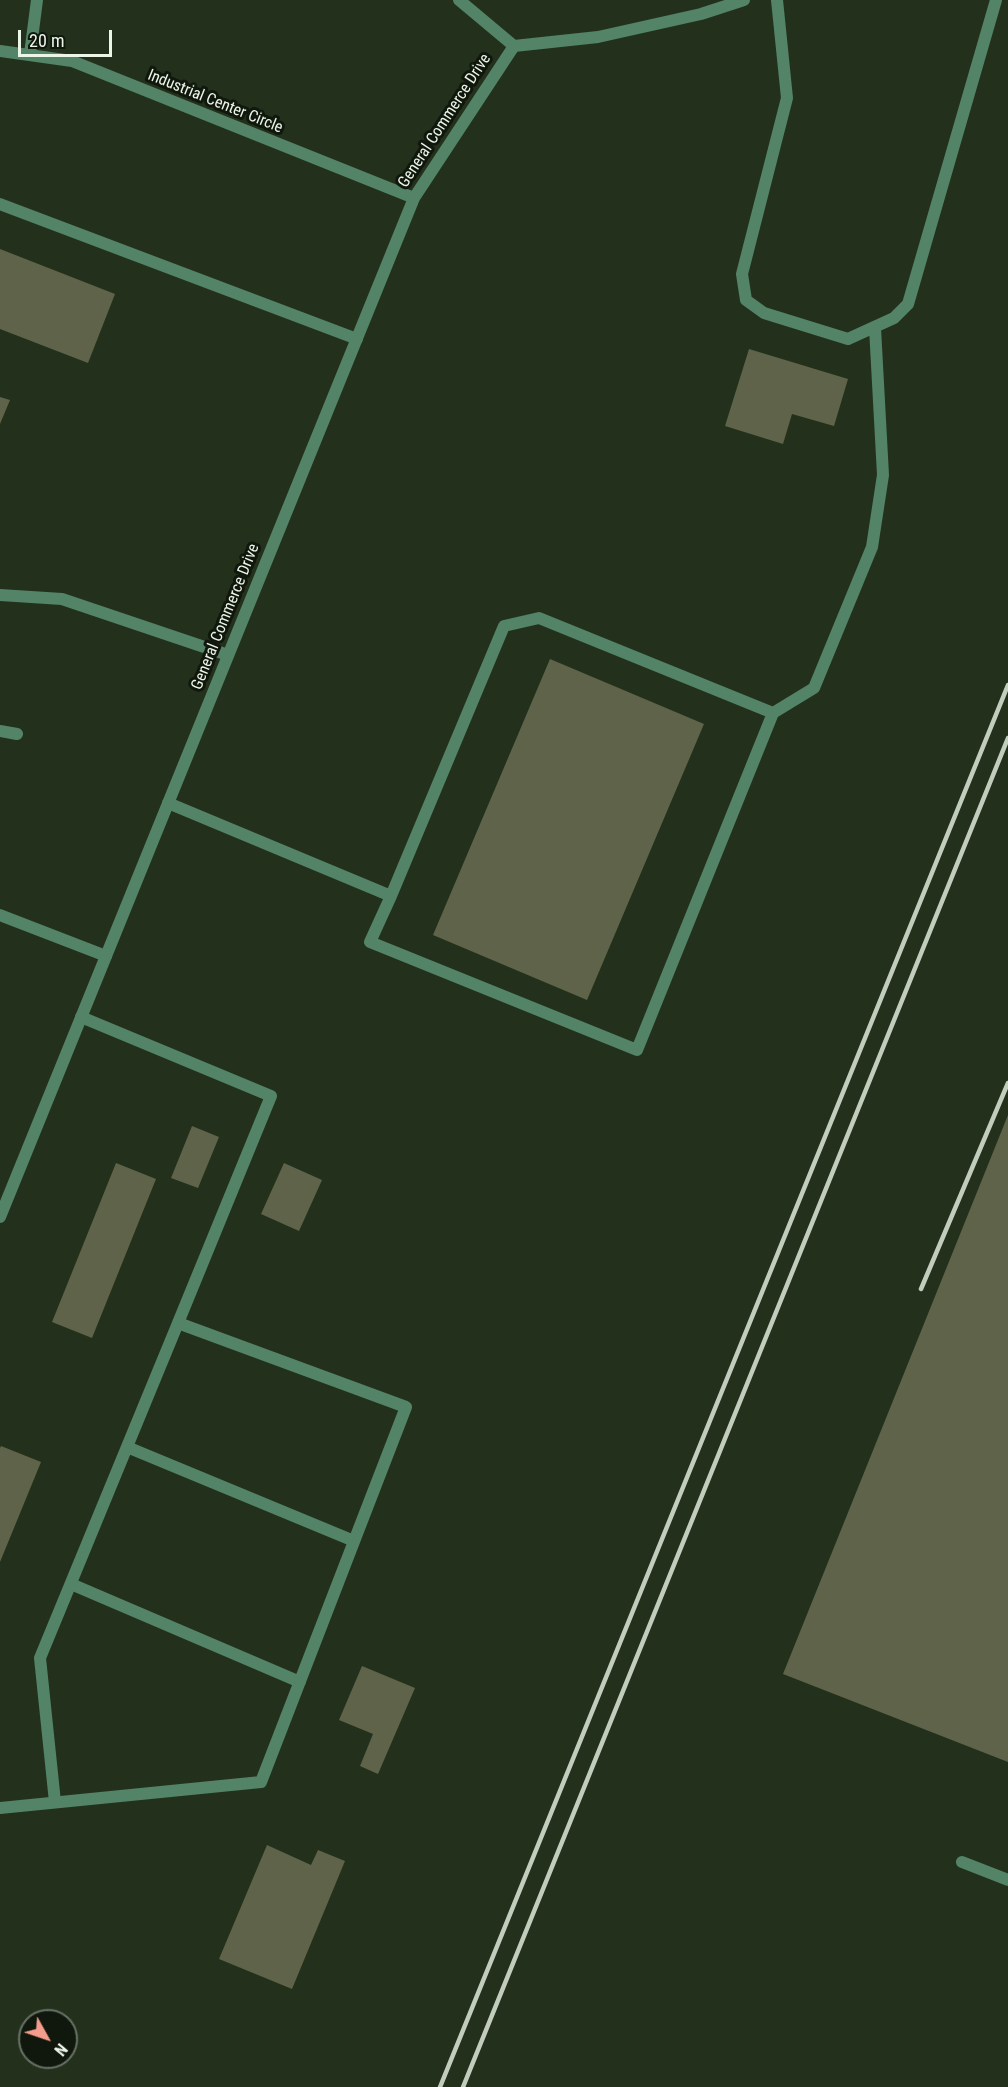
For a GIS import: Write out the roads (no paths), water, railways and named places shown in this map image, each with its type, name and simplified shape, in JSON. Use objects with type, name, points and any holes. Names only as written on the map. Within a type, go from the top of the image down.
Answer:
[{"type":"street","points":[[30,54],[37,0]]},
{"type":"street","points":[[459,0],[513,46],[598,37],[701,14],[744,0]]},
{"type":"street","points":[[777,0],[787,98],[742,274],[746,300],[764,313],[848,339],[894,318],[908,304],[996,0]]},
{"type":"street","name":"General Commerce Drive","points":[[0,1217],[5,1193],[81,1017],[414,198],[513,46]]},
{"type":"street","name":"Industrial Center Circle","points":[[0,51],[72,61],[414,198]]},
{"type":"street","points":[[0,204],[357,339]]},
{"type":"street","points":[[773,712],[539,618],[504,626],[370,942],[637,1050],[773,712],[814,688],[872,547],[883,475],[875,328]]},
{"type":"street","points":[[0,595],[62,599],[228,655]]},
{"type":"street","points":[[0,731],[17,734]]},
{"type":"street","points":[[168,803],[391,896]]},
{"type":"street","points":[[0,915],[106,956]]},
{"type":"street","points":[[55,1802],[40,1659],[271,1096],[81,1017]]},
{"type":"street","points":[[0,1808],[261,1782],[406,1407],[178,1323]]},
{"type":"street","points":[[127,1448],[354,1541]]},
{"type":"street","points":[[71,1584],[300,1682]]},
{"type":"street","points":[[962,1862],[1008,1880]]},
{"type":"railway","points":[[440,2087],[1008,685]]},
{"type":"railway","points":[[463,2087],[1008,738]]},
{"type":"railway","points":[[921,1289],[1008,1083]]}]
